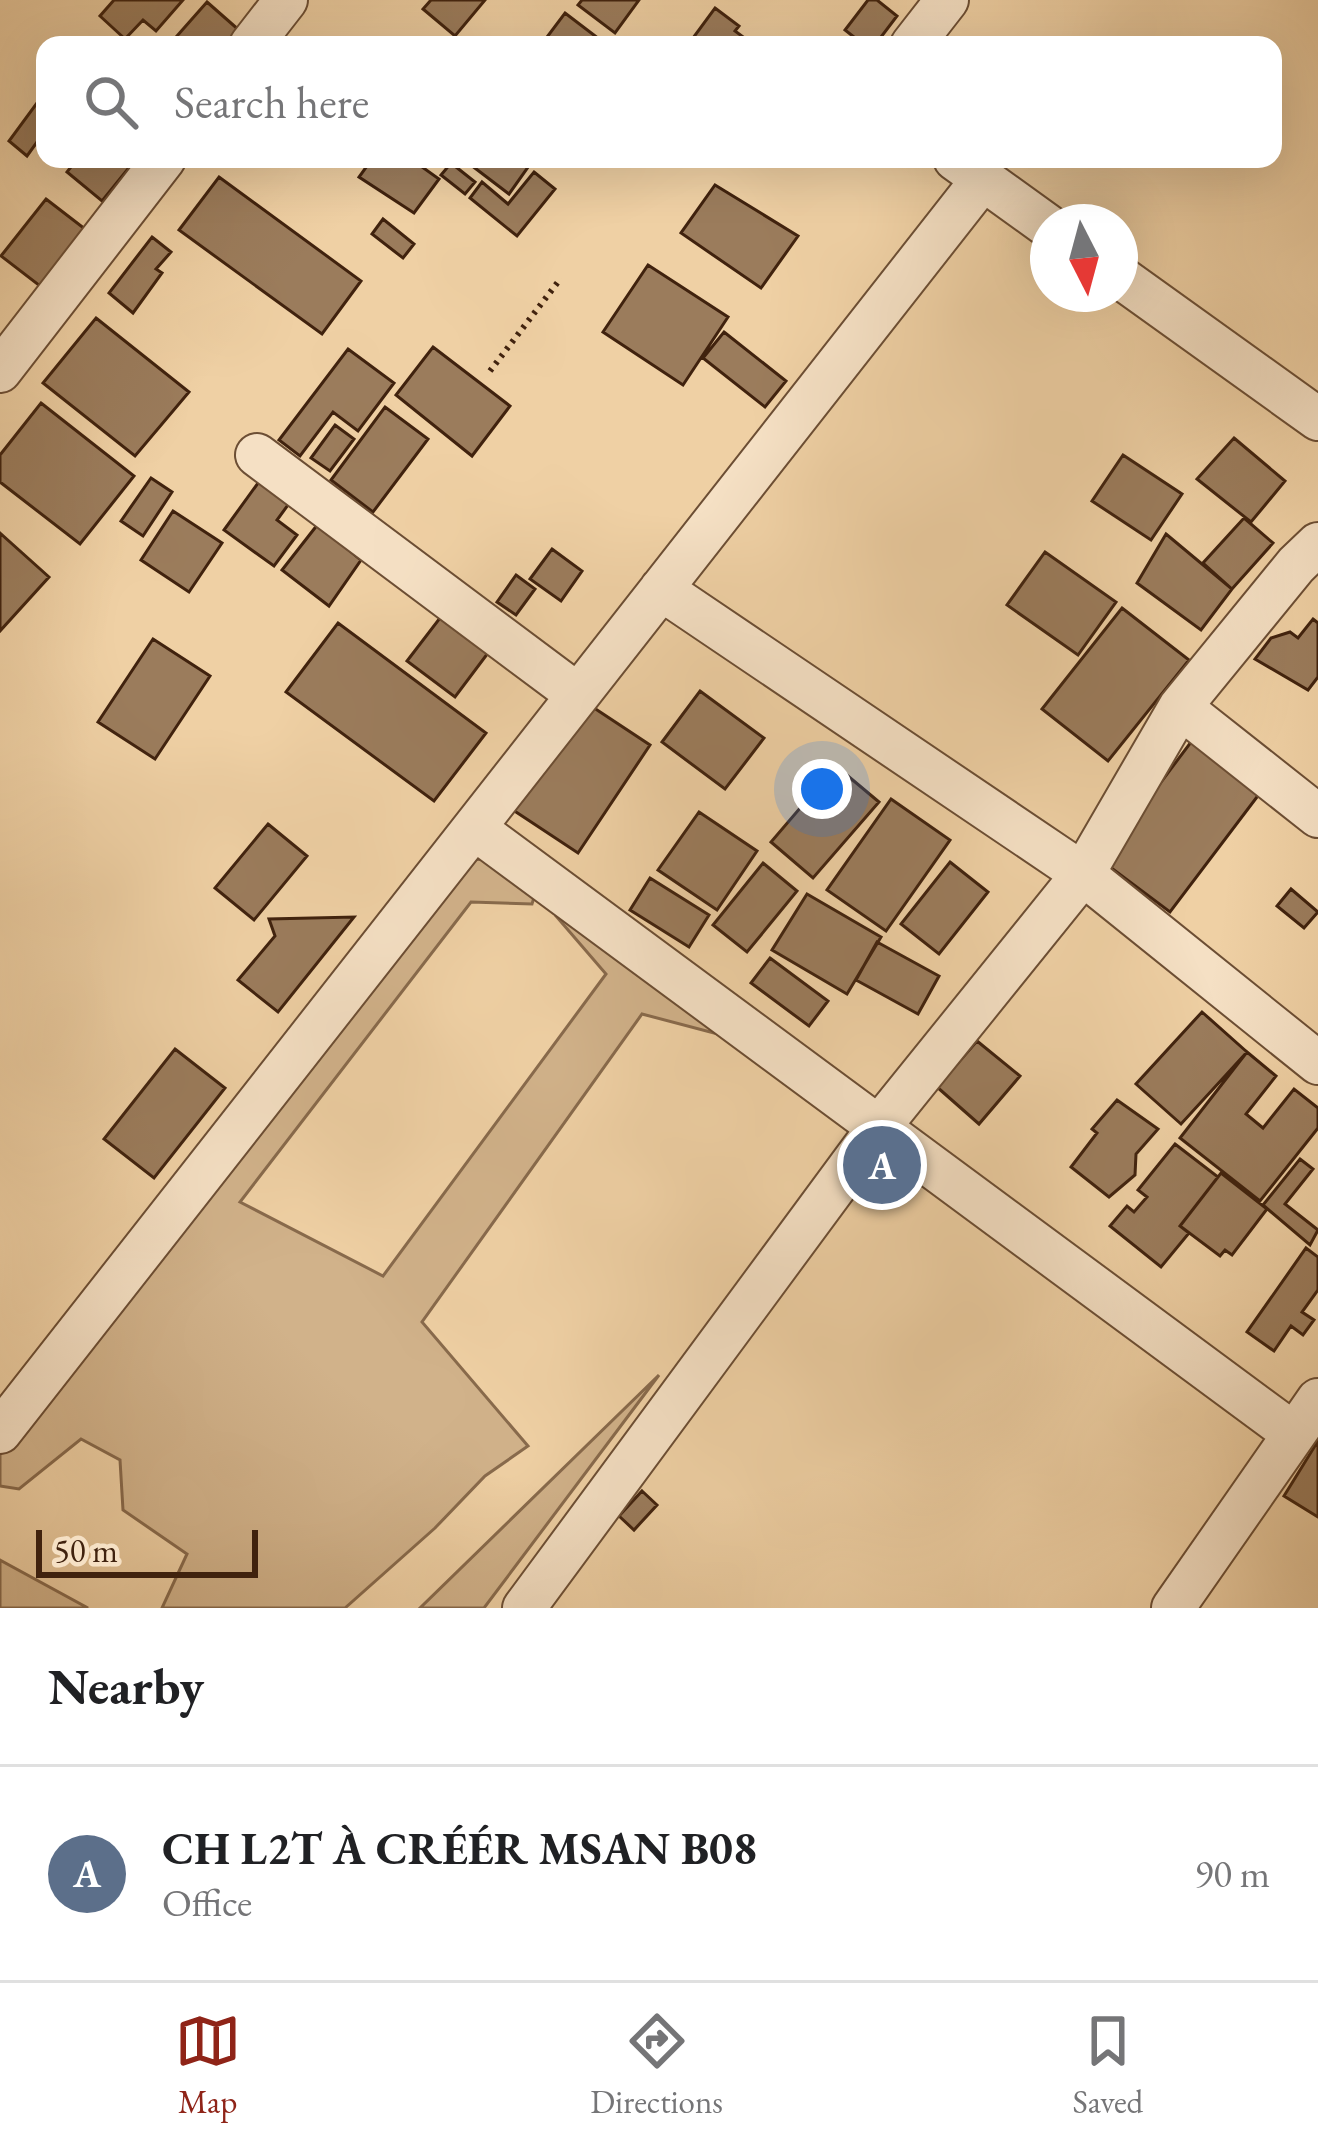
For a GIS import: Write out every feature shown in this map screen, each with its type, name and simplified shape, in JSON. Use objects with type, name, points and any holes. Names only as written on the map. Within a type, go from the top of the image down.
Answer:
[{"type":"street","points":[[258,36],[286,0]]},
{"type":"street","points":[[919,36],[947,0]]},
{"type":"street","points":[[0,371],[157,168]]},
{"type":"street","points":[[0,1432],[661,589],[969,169],[1030,213]]},
{"type":"street","points":[[1138,290],[1318,419]]},
{"type":"street","points":[[256,455],[578,695]]},
{"type":"street","points":[[524,1608],[879,1127],[1083,874],[1180,707],[1311,564]]},
{"type":"street","points":[[661,589],[1083,874],[1318,1063]]},
{"type":"street","points":[[1180,707],[1318,816]]},
{"type":"street","points":[[474,828],[879,1127],[1306,1417],[1173,1608]]},
{"type":"path","points":[[490,371],[561,278]]},
{"type":"shaded area","points":[[459,859],[545,861],[532,904],[471,902],[240,1202],[383,1276],[606,974],[556,916],[577,891],[731,992],[733,1038],[642,1014],[422,1322],[528,1446],[485,1476],[345,1608],[162,1608],[187,1554],[123,1510],[120,1460],[81,1439],[19,1489],[0,1486],[0,1417]]},
{"type":"shaded area","points":[[659,1375],[484,1608],[420,1608]]},
{"type":"shaded area","points":[[0,1560],[88,1608],[0,1608]]},
{"type":"building","points":[[114,0],[183,0],[156,31],[143,20],[128,36],[122,36],[100,16]]},
{"type":"building","points":[[431,0],[485,0],[455,36],[423,9]]},
{"type":"building","points":[[582,0],[639,0],[615,33],[578,5]]},
{"type":"building","points":[[868,0],[877,0],[897,16],[882,36],[853,36],[845,30]]},
{"type":"building","points":[[207,2],[240,31],[236,36],[177,36]]},
{"type":"building","points":[[715,8],[739,26],[735,31],[742,36],[694,36]]},
{"type":"building","points":[[565,13],[595,36],[548,36]]},
{"type":"building","points":[[36,104],[36,144],[27,156],[9,141]]},
{"type":"building","points":[[70,168],[129,168],[102,201],[67,172]]},
{"type":"building","points":[[366,168],[424,168],[439,179],[414,213],[359,177]]},
{"type":"building","points":[[447,168],[457,168],[475,182],[465,194],[441,175]]},
{"type":"building","points":[[475,168],[527,168],[509,194]]},
{"type":"building","points":[[534,172],[555,189],[517,236],[470,198],[482,182],[508,204]]},
{"type":"building","points":[[219,177],[361,281],[322,334],[179,230]]},
{"type":"building","points":[[715,185],[798,236],[761,288],[681,233]]},
{"type":"building","points":[[46,199],[85,229],[40,286],[1,256]]},
{"type":"building","points":[[383,219],[414,244],[403,258],[372,234]]},
{"type":"building","points":[[152,237],[171,252],[156,269],[162,273],[133,313],[109,293]]},
{"type":"building","points":[[648,265],[728,317],[683,385],[603,332]]},
{"type":"building","points":[[96,318],[189,392],[135,456],[43,383]]},
{"type":"building","points":[[724,332],[786,381],[765,407],[703,358]]},
{"type":"building","points":[[433,347],[510,406],[472,456],[396,395]]},
{"type":"building","points":[[348,349],[394,383],[358,431],[333,412],[300,456],[279,440]]},
{"type":"building","points":[[41,403],[134,476],[80,544],[0,482],[0,455]]},
{"type":"building","points":[[385,407],[428,439],[373,512],[331,480]]},
{"type":"building","points":[[335,425],[354,439],[330,471],[311,458]]},
{"type":"building","points":[[1234,438],[1285,481],[1251,522],[1197,479]]},
{"type":"building","points":[[1123,455],[1182,494],[1151,540],[1092,501]]},
{"type":"building","points":[[266,472],[296,494],[277,520],[297,535],[274,566],[224,530]]},
{"type":"building","points":[[151,478],[172,492],[143,536],[121,521]]},
{"type":"building","points":[[173,511],[222,543],[189,592],[141,560]]},
{"type":"building","points":[[1244,518],[1273,543],[1232,589],[1203,563]]},
{"type":"building","points":[[318,524],[361,560],[329,606],[282,570]]},
{"type":"building","points":[[0,533],[49,577],[0,631]]},
{"type":"building","points":[[1166,534],[1232,589],[1201,630],[1137,583]]},
{"type":"building","points":[[552,549],[582,571],[561,601],[530,579]]},
{"type":"building","points":[[1045,552],[1116,602],[1078,655],[1007,605]]},
{"type":"building","points":[[516,575],[535,589],[516,615],[497,602]]},
{"type":"building","points":[[1122,608],[1189,660],[1108,761],[1042,709]]},
{"type":"building","points":[[443,614],[491,649],[455,697],[407,661]]},
{"type":"building","points":[[1313,619],[1318,623],[1318,677],[1308,690],[1255,659],[1271,638],[1290,632],[1298,638]]},
{"type":"building","points":[[338,623],[486,733],[434,801],[286,692]]},
{"type":"building","points":[[153,639],[210,676],[155,759],[98,722]]},
{"type":"building","points":[[700,691],[764,738],[725,789],[662,742]]},
{"type":"building","points":[[582,700],[650,745],[578,853],[510,808]]},
{"type":"building","points":[[1191,742],[1260,793],[1170,912],[1102,861]]},
{"type":"building","points":[[836,766],[879,802],[813,878],[771,842]]},
{"type":"building","points":[[891,799],[950,840],[886,931],[827,890]]},
{"type":"building","points":[[699,812],[757,851],[717,910],[658,870]]},
{"type":"building","points":[[268,824],[307,856],[254,920],[215,888]]},
{"type":"building","points":[[950,862],[988,892],[939,954],[901,924]]},
{"type":"building","points":[[763,863],[797,891],[747,952],[713,925]]},
{"type":"building","points":[[650,878],[709,915],[689,947],[630,910]]},
{"type":"building","points":[[1291,889],[1318,912],[1304,928],[1277,906]]},
{"type":"building","points":[[807,894],[881,937],[847,994],[772,950]]},
{"type":"building","points":[[354,917],[278,1012],[238,980],[275,936],[269,919]]},
{"type":"building","points":[[877,942],[939,976],[918,1014],[856,980]]},
{"type":"building","points":[[770,958],[828,1001],[809,1026],[751,983]]},
{"type":"building","points":[[1202,1012],[1247,1052],[1181,1124],[1136,1084]]},
{"type":"building","points":[[977,1041],[1020,1076],[979,1124],[937,1087]]},
{"type":"building","points":[[175,1049],[225,1088],[154,1178],[104,1139]]},
{"type":"building","points":[[1247,1052],[1276,1076],[1246,1114],[1263,1128],[1294,1089],[1318,1108],[1318,1128],[1260,1201],[1180,1138]]},
{"type":"building","points":[[1117,1100],[1158,1129],[1136,1154],[1135,1175],[1109,1197],[1071,1167],[1097,1133],[1092,1129]]},
{"type":"building","points":[[1175,1144],[1218,1177],[1180,1226],[1189,1233],[1161,1267],[1110,1226],[1127,1206],[1134,1212],[1147,1197],[1138,1190]]},
{"type":"building","points":[[1300,1159],[1313,1169],[1285,1204],[1318,1230],[1310,1245],[1263,1205]]},
{"type":"building","points":[[1221,1173],[1267,1209],[1232,1255],[1225,1250],[1220,1256],[1180,1226]]},
{"type":"building","points":[[1306,1248],[1318,1257],[1318,1290],[1302,1312],[1314,1320],[1303,1335],[1291,1326],[1274,1351],[1247,1332]]},
{"type":"building","points":[[1318,1441],[1318,1517],[1284,1496]]},
{"type":"building","points":[[642,1491],[657,1505],[634,1530],[619,1516]]},
{"type":"place","name":"CH L2T À CRÉÉR MSAN B08","points":[[882,1165]]}]
